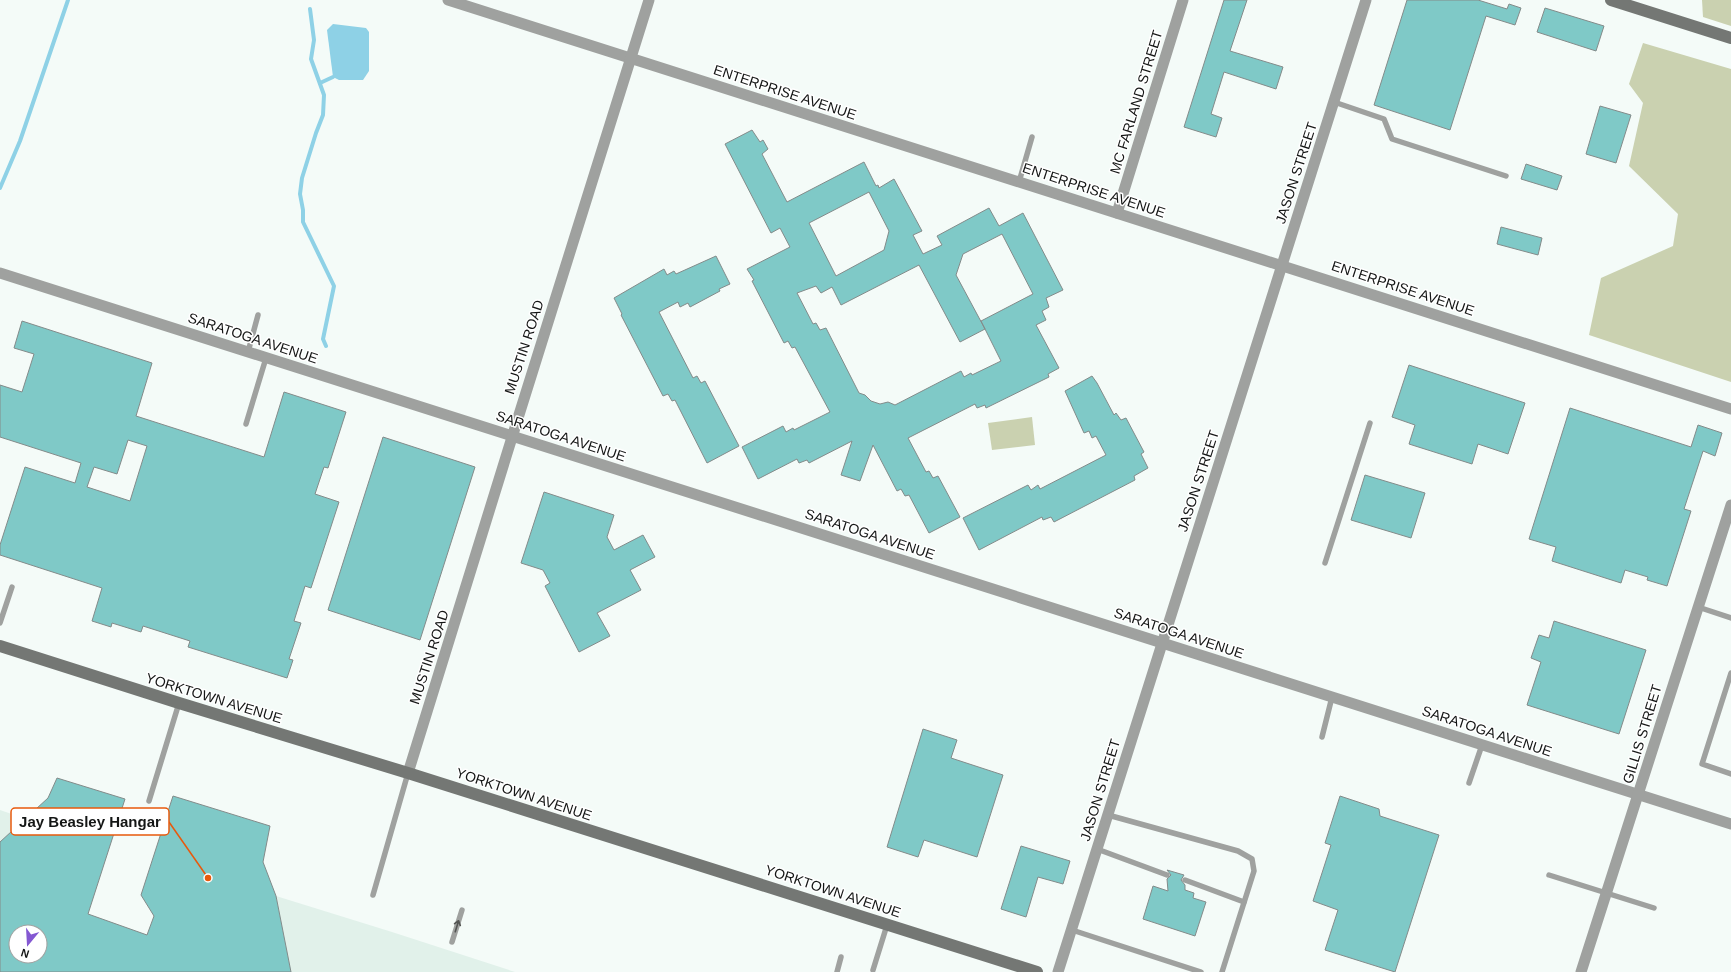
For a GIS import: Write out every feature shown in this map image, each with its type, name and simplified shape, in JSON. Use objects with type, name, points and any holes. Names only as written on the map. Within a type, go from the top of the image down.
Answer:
[{"type":"main road","points":[[1611,0],[1731,38]]},
{"type":"main road","name":"YORKTOWN AVENUE","points":[[0,646],[179,704],[408,773],[1038,972]]},
{"type":"street","name":"ENTERPRISE AVENUE","points":[[448,0],[1731,409]]},
{"type":"street","name":"MUSTIN ROAD","points":[[408,773],[649,0]]},
{"type":"street","name":"MC FARLAND STREET","points":[[1116,213],[1183,0]]},
{"type":"street","name":"JASON STREET","points":[[1058,972],[1366,0]]},
{"type":"street","name":"SARATOGA AVENUE","points":[[0,273],[1731,824]]},
{"type":"street","name":"GILLIS STREET","points":[[1581,972],[1731,505]]},
{"type":"lane","points":[[1334,102],[1384,119],[1392,139],[1506,176]]},
{"type":"lane","points":[[1019,182],[1032,137]]},
{"type":"lane","points":[[248,352],[258,315]]},
{"type":"lane","points":[[246,424],[266,358]]},
{"type":"lane","points":[[1325,564],[1370,423]]},
{"type":"lane","points":[[0,623],[12,587]]},
{"type":"lane","points":[[1698,607],[1731,618]]},
{"type":"lane","points":[[1731,673],[1702,764],[1731,774]]},
{"type":"lane","points":[[1322,737],[1332,697]]},
{"type":"lane","points":[[149,801],[179,704]]},
{"type":"lane","points":[[1469,783],[1482,745]]},
{"type":"lane","points":[[373,895],[408,773]]},
{"type":"lane","points":[[1108,815],[1238,851],[1252,859],[1254,871],[1222,972]]},
{"type":"lane","points":[[1097,849],[1167,875]]},
{"type":"lane","points":[[1549,875],[1654,908]]},
{"type":"lane","points":[[1185,880],[1244,902]]},
{"type":"lane","points":[[452,942],[462,910]]},
{"type":"lane","points":[[873,970],[887,924]]},
{"type":"lane","points":[[1072,930],[1201,972]]},
{"type":"lane","points":[[837,972],[842,957]]},
{"type":"shaded area","points":[[0,810],[26,819],[0,842]]},
{"type":"shaded area","points":[[276,896],[392,932],[515,972],[291,972]]},
{"type":"green space","points":[[1702,0],[1731,0],[1731,26],[1703,17]]},
{"type":"green space","points":[[1643,43],[1731,69],[1731,382],[1589,335],[1601,278],[1673,246],[1678,214],[1629,166],[1643,103],[1629,84]]},
{"type":"green space","points":[[1032,417],[1035,445],[992,450],[988,423]]},
{"type":"water","points":[[333,24],[366,28],[369,32],[369,71],[363,80],[339,80],[333,77],[327,30]]},
{"type":"building","points":[[1224,0],[1247,0],[1230,51],[1283,67],[1276,89],[1224,72],[1211,114],[1222,118],[1216,137],[1184,127]]},
{"type":"building","points":[[1407,0],[1478,0],[1507,9],[1509,4],[1521,8],[1515,25],[1486,16],[1450,130],[1374,105]]},
{"type":"building","points":[[1545,8],[1604,26],[1596,51],[1537,32]]},
{"type":"building","points":[[1600,106],[1631,115],[1616,163],[1586,154]]},
{"type":"building","points":[[752,130],[760,142],[763,140],[768,149],[762,154],[787,202],[864,162],[876,186],[878,185],[879,188],[894,179],[922,231],[913,235],[923,254],[942,245],[937,236],[989,208],[999,226],[1023,213],[1063,290],[1046,298],[1049,307],[1042,311],[1046,320],[1036,325],[1059,368],[1048,374],[1049,377],[986,408],[985,405],[977,408],[975,404],[908,438],[926,472],[929,471],[933,478],[938,476],[960,517],[929,533],[909,495],[905,496],[901,489],[897,491],[873,445],[860,481],[841,475],[852,441],[809,463],[807,460],[799,463],[797,459],[758,479],[742,447],[783,426],[786,432],[793,428],[794,430],[830,412],[795,347],[792,348],[788,341],[784,343],[752,281],[754,280],[747,269],[790,247],[780,228],[771,233],[725,144]],"holes":[[[869,192],[889,231],[884,250],[836,276],[809,223]],[[1002,234],[1033,294],[981,321],[985,329],[956,275],[963,254]],[[919,265],[960,342],[985,329],[1001,361],[972,375],[971,373],[964,377],[961,371],[895,405],[888,402],[880,404],[871,401],[865,395],[859,393],[826,328],[820,330],[816,323],[813,324],[797,293],[816,286],[821,293],[832,287],[841,305]]]},
{"type":"building","points":[[1526,164],[1562,176],[1557,190],[1521,179]]},
{"type":"building","points":[[1501,227],[1542,238],[1538,255],[1497,244]]},
{"type":"building","points":[[716,256],[730,284],[690,307],[688,303],[680,307],[678,302],[659,312],[693,378],[697,376],[701,383],[705,381],[739,446],[707,463],[675,400],[672,401],[668,394],[663,396],[621,315],[622,314],[614,298],[664,269],[667,275],[674,271],[676,274]]},
{"type":"building","points":[[22,321],[152,363],[136,416],[264,457],[284,392],[346,412],[328,468],[324,467],[315,494],[339,502],[311,588],[305,586],[294,621],[301,623],[289,659],[293,660],[287,678],[188,647],[190,641],[143,626],[141,632],[112,623],[111,627],[92,621],[102,588],[0,555],[0,545],[25,467],[75,483],[81,463],[0,437],[0,385],[22,392],[34,354],[14,348]],"holes":[[[128,440],[147,446],[130,501],[87,487],[94,467],[117,474]]]},
{"type":"building","points":[[1409,365],[1525,403],[1508,454],[1478,444],[1472,464],[1409,444],[1415,425],[1392,417]]},
{"type":"building","points":[[1092,376],[1114,415],[1116,413],[1121,420],[1126,418],[1144,452],[1141,454],[1148,468],[1134,476],[1135,480],[1054,522],[1051,517],[1043,520],[1042,517],[979,550],[963,518],[1028,485],[1031,490],[1038,485],[1040,489],[1106,455],[1096,436],[1092,438],[1089,431],[1084,433],[1065,391]]},
{"type":"building","points":[[1570,408],[1691,447],[1698,425],[1722,433],[1715,456],[1703,451],[1684,509],[1691,511],[1667,586],[1647,580],[1648,577],[1625,570],[1621,583],[1552,561],[1556,547],[1529,539]]},
{"type":"building","points":[[383,437],[475,467],[420,640],[328,610]]},
{"type":"building","points":[[1365,475],[1425,493],[1411,538],[1351,520]]},
{"type":"building","points":[[544,492],[614,515],[607,537],[614,550],[643,535],[655,557],[630,570],[641,590],[597,613],[610,636],[579,652],[545,586],[550,583],[543,570],[521,563]]},
{"type":"building","points":[[1554,621],[1646,650],[1619,734],[1527,705],[1541,662],[1531,658],[1539,635],[1549,638]]},
{"type":"building","points":[[923,729],[957,740],[951,758],[1003,775],[977,857],[924,840],[918,857],[887,847]]},
{"type":"building","points":[[57,778],[125,799],[88,914],[147,935],[154,916],[141,895],[173,796],[270,826],[263,862],[276,896],[291,972],[0,972],[0,842],[48,798]]},
{"type":"building","points":[[1340,796],[1379,809],[1380,816],[1439,835],[1395,972],[1325,950],[1338,910],[1313,901],[1331,845],[1325,843]]},
{"type":"building","points":[[1021,846],[1070,861],[1063,884],[1038,877],[1026,917],[1001,909]]},
{"type":"building","points":[[1167,870],[1184,875],[1181,880],[1185,885],[1185,890],[1194,893],[1193,898],[1206,902],[1195,936],[1143,919],[1153,886],[1168,891],[1167,879],[1171,875]]},
{"type":"waterway","points":[[0,188],[20,141],[68,0]]},
{"type":"waterway","points":[[310,9],[314,40],[311,59],[324,95],[323,115],[302,178],[300,194],[303,210],[303,222],[334,286],[323,339],[326,346]]},
{"type":"waterway","points":[[320,83],[333,77]]},
{"type":"place","name":"Jay Beasley Hangar","points":[[208,878]]}]
